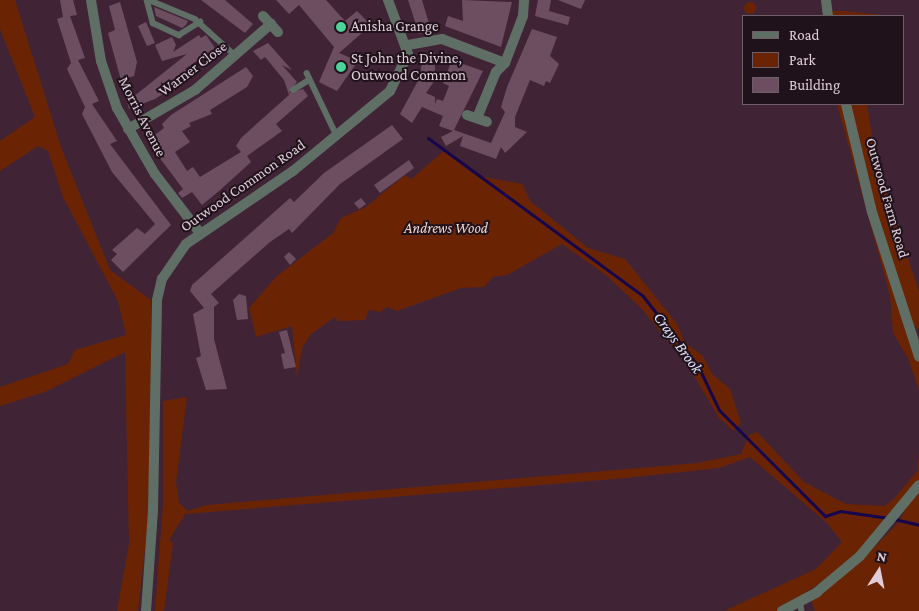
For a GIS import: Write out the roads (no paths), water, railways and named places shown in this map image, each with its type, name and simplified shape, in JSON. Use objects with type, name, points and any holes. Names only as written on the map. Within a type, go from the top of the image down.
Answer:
[{"type":"street","name":"Morris Avenue","points":[[91,0],[104,75],[128,129],[155,174],[200,234]]},
{"type":"street","points":[[388,0],[408,46],[442,39],[505,63]]},
{"type":"street","points":[[477,119],[496,72],[505,63],[523,16],[524,0]]},
{"type":"street","points":[[826,0],[828,15]]},
{"type":"street","name":"Warner Close","points":[[128,129],[195,90],[236,56],[275,28],[263,16]]},
{"type":"street","name":"Outwood Common Road","points":[[146,611],[153,510],[157,300],[168,265],[200,234],[338,137],[393,86],[406,64],[408,46]]},
{"type":"street","name":"Outwood Farm Road","points":[[846,105],[872,212],[918,351]]},
{"type":"street","points":[[782,611],[801,606],[860,556],[888,526],[919,485]]},
{"type":"lane","points":[[148,0],[153,23],[179,35],[200,22]]},
{"type":"lane","points":[[148,0],[200,22],[236,56]]},
{"type":"lane","points":[[307,73],[338,137]]},
{"type":"lane","points":[[293,90],[309,80]]},
{"type":"waterway","name":"Crays Brook","points":[[428,138],[642,295],[698,366],[719,410],[825,516],[840,511],[888,518]]},
{"type":"waterway","name":"Crays Brook","points":[[894,519],[919,525]]},
{"type":"place","name":"Anisha Grange","points":[[341,27]]},
{"type":"place","name":"St John the Divine, Outwood Common","points":[[341,67]]},
{"type":"park label","name":"Andrews Wood","points":[[446,229]]}]
